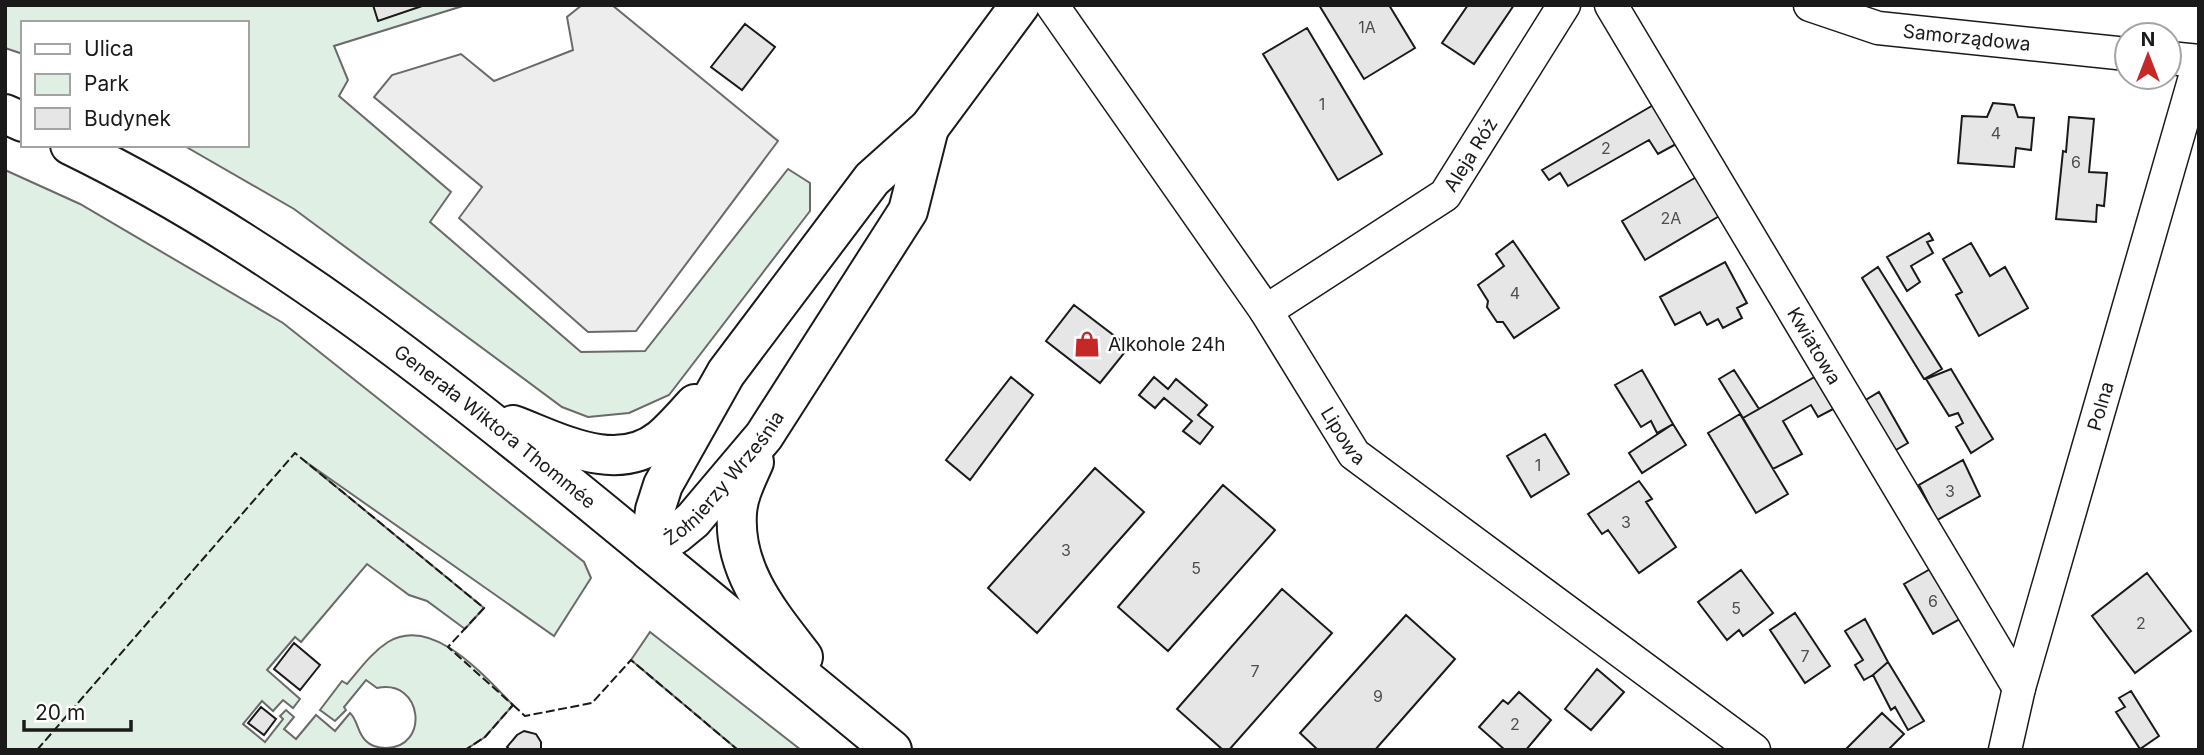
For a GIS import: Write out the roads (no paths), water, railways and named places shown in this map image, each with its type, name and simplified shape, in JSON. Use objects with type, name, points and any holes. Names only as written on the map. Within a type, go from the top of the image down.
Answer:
[{"type":"main road","name":"Żołnierzy Września","points":[[650,551],[655,510],[663,485],[726,373],[872,179],[929,128],[1020,5]]},
{"type":"main road","points":[[5,114],[21,121]]},
{"type":"main road","name":"Żołnierzy Września","points":[[650,551],[693,520],[764,436],[908,211],[929,128]]},
{"type":"main road","name":"Generała Wiktora Thommée","points":[[74,147],[128,173],[272,259],[340,305],[482,412],[892,750]]},
{"type":"main road","points":[[482,412],[575,448],[598,455],[621,456],[641,451],[661,439],[726,373]]},
{"type":"main road","points":[[764,436],[743,488],[737,512],[743,559],[749,579],[762,604],[845,711]]},
{"type":"street","name":"Lipowa","points":[[1052,5],[1266,311],[1354,454],[1754,750]]},
{"type":"street","name":"Aleja Róż","points":[[1266,311],[1445,195],[1564,5]]},
{"type":"street","name":"Kwiatowa","points":[[1611,5],[2019,688]]},
{"type":"street","name":"Samorządowa","points":[[1810,5],[1878,28],[2113,53]]},
{"type":"street","name":"Polna","points":[[2005,750],[2019,688],[2199,62]]},
{"type":"place","name":"Alkohole 24h","points":[[1087,344]]}]
